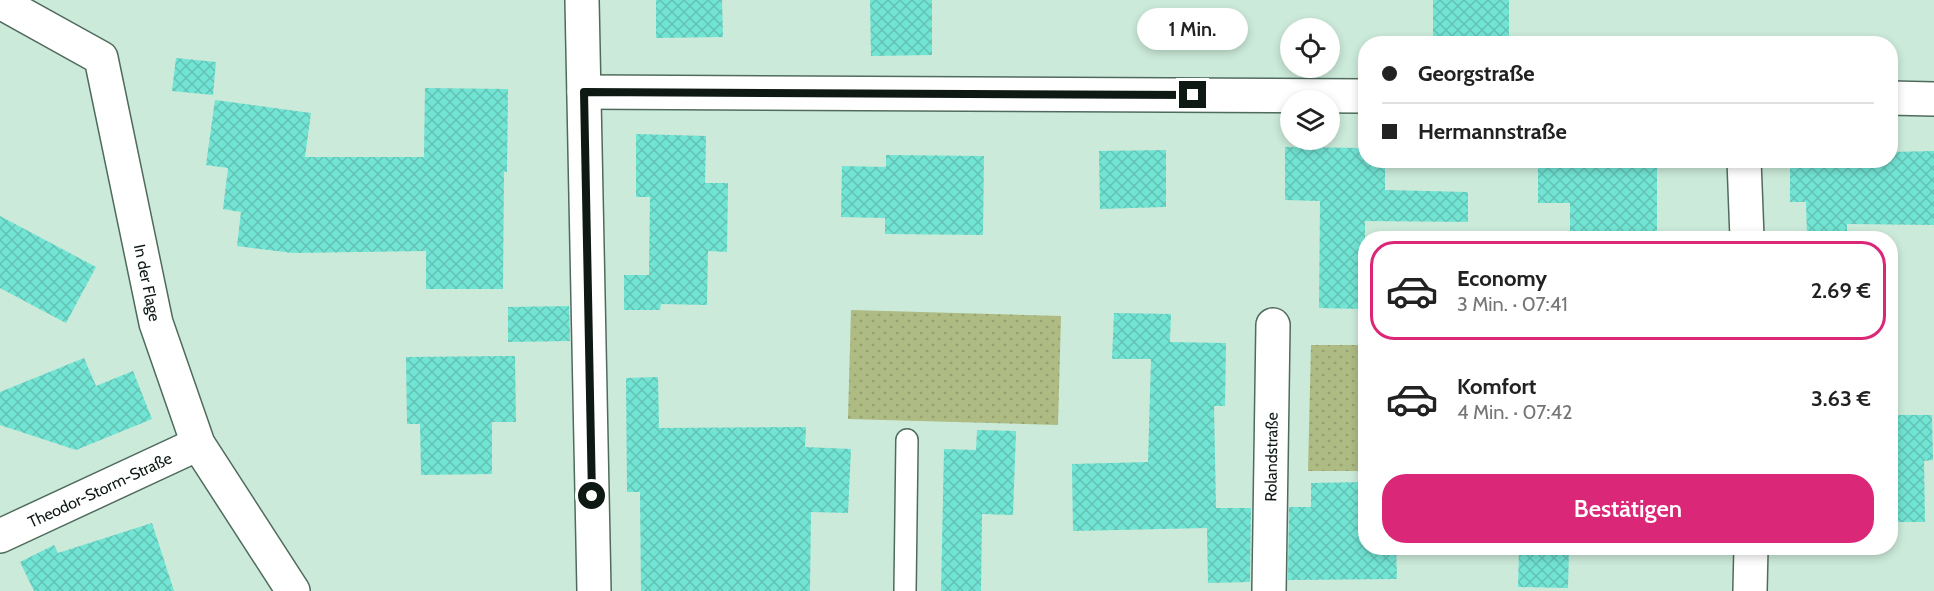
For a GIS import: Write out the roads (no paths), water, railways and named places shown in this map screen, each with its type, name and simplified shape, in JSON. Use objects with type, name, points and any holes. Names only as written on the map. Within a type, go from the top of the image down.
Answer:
[{"type":"street","points":[[582,0],[594,591]]},
{"type":"street","name":"In der Flage","points":[[0,2],[101,58],[156,323],[198,444],[293,591]]},
{"type":"street","points":[[584,92],[1358,96]]},
{"type":"street","points":[[1898,98],[1934,99]]},
{"type":"street","points":[[1744,168],[1747,231]]},
{"type":"street","name":"Rolandstraße","points":[[1269,591],[1273,325]]},
{"type":"street","name":"Theodor-Storm-Straße","points":[[0,536],[198,444]]},
{"type":"street","points":[[1750,555],[1750,591]]},
{"type":"lane","points":[[905,591],[907,440]]}]
